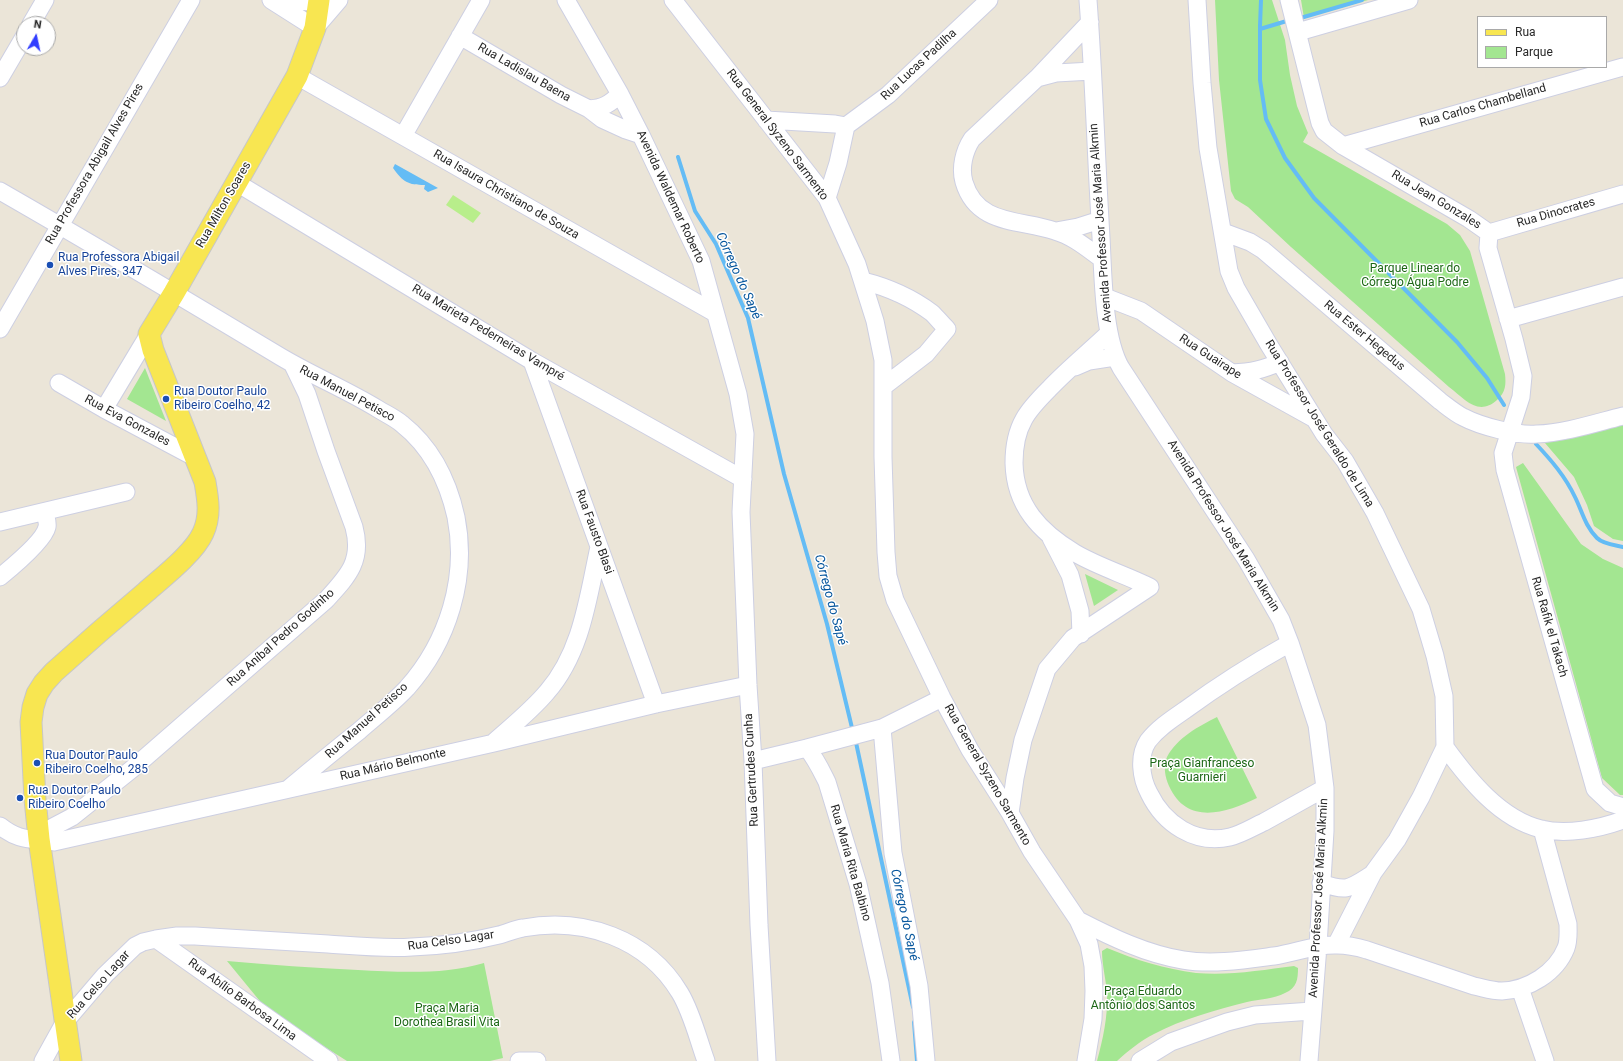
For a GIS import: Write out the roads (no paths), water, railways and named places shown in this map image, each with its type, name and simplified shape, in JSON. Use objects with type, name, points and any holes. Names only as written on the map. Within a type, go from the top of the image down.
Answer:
[{"type":"main road","points":[[315,28],[319,1]]},
{"type":"main road","name":"Rua Milton Soares","points":[[149,334],[174,293],[297,76],[315,28]]},
{"type":"main road","points":[[71,1061],[64,1023],[34,799],[31,722],[33,707],[37,694],[44,682],[54,672],[168,572],[197,543],[203,532],[207,519],[209,502],[205,482],[153,350],[149,334]]},
{"type":"street","points":[[36,16],[45,0]]},
{"type":"street","name":"Rua Professora Abigail Alves Pires","points":[[0,328],[191,0]]},
{"type":"street","points":[[270,0],[315,28]]},
{"type":"street","points":[[292,0],[319,1]]},
{"type":"street","name":"Rua Milton Soares","points":[[315,28],[339,0]]},
{"type":"street","points":[[403,136],[481,0]]},
{"type":"street","name":"Avenida Waldemar Roberto","points":[[566,0],[620,94],[701,261],[714,313],[738,394],[745,434],[743,479]]},
{"type":"street","name":"Rua General Syzeno Sarmento","points":[[673,0],[827,198],[857,264],[875,321],[882,360],[883,457],[888,576],[895,600],[942,698],[970,750],[1010,813],[1032,852],[1078,920],[1089,944],[1093,966],[1094,1019],[1086,1061]]},
{"type":"street","name":"Rua Lucas Padilha","points":[[846,126],[888,95],[989,0]]},
{"type":"street","name":"Avenida Professor José Maria Alkmin","points":[[1088,0],[1102,259],[1109,333],[1115,357],[1250,565],[1281,620],[1317,724],[1325,788],[1325,831],[1309,1061]]},
{"type":"street","name":"Rua Professor José Geraldo de Lima","points":[[1197,0],[1208,148],[1229,271],[1236,288],[1314,419],[1345,461],[1375,513],[1421,609],[1435,656],[1444,696],[1445,747],[1397,840],[1373,874],[1336,945]]},
{"type":"street","points":[[1294,17],[1409,0]]},
{"type":"street","name":"Rua Jean Gonzales","points":[[1294,17],[1306,73],[1320,123],[1324,131],[1343,146],[1469,218],[1489,233],[1488,248],[1523,376],[1521,397],[1509,431]]},
{"type":"street","points":[[1090,22],[1037,78],[972,139],[966,147],[964,154],[962,176],[967,191],[977,205],[987,214],[1008,221],[1056,231],[1073,239],[1102,259]]},
{"type":"street","name":"Rua Ladislau Baena","points":[[460,36],[589,109],[602,119],[641,135]]},
{"type":"street","points":[[0,78],[16,51]]},
{"type":"street","name":"Rua Carlos Chambelland","points":[[1343,146],[1623,67]]},
{"type":"street","points":[[1037,78],[1056,73],[1092,71]]},
{"type":"street","name":"Rua Isaura Christiano de Souza","points":[[297,76],[714,313]]},
{"type":"street","points":[[589,109],[604,107],[620,94]]},
{"type":"street","points":[[766,120],[846,126],[838,163],[827,198]]},
{"type":"street","name":"Rua Marieta Pederneiras Vampré","points":[[237,183],[532,361],[743,479]]},
{"type":"street","name":"Rua Manuel Petisco","points":[[0,191],[293,365],[358,397],[400,422],[419,439],[437,463],[450,494],[458,527],[459,551],[455,594],[446,626],[420,671],[406,688],[376,716],[288,789]]},
{"type":"street","name":"Rua Dinocrates","points":[[1489,233],[1623,194]]},
{"type":"street","points":[[1056,231],[1078,227],[1100,220]]},
{"type":"street","name":"Rua Ester Hegedus","points":[[1223,232],[1250,242],[1263,250],[1440,402],[1470,421],[1509,431],[1535,435],[1551,433],[1623,416]]},
{"type":"street","points":[[863,281],[880,285],[903,296],[932,313],[947,329],[926,354],[883,387]]},
{"type":"street","points":[[1508,318],[1623,287]]},
{"type":"street","name":"Rua Guairape","points":[[1105,297],[1141,311],[1232,373],[1314,419]]},
{"type":"street","points":[[1010,813],[1015,778],[1023,740],[1047,669],[1074,638],[1150,587],[1076,554],[1048,533],[1037,522],[1021,500],[1015,479],[1014,448],[1017,434],[1024,419],[1035,404],[1067,370],[1109,333]]},
{"type":"street","name":"Rua Milton Soares","points":[[104,409],[149,334]]},
{"type":"street","points":[[1067,370],[1089,361],[1115,357]]},
{"type":"street","name":"Rua Fausto Blasi","points":[[532,361],[656,704]]},
{"type":"street","points":[[1232,373],[1253,372],[1280,362]]},
{"type":"street","name":"Rua Aníbal Pedro Godinho","points":[[39,839],[53,827],[72,817],[132,769],[326,600],[343,581],[352,568],[356,555],[356,535],[354,527],[326,452],[307,394],[293,365]]},
{"type":"street","name":"Rua Eva Gonzales","points":[[59,382],[104,409],[196,458]]},
{"type":"street","name":"Rua Rafik el Takach","points":[[1509,431],[1503,453],[1505,470],[1589,770],[1595,789],[1610,803],[1623,807]]},
{"type":"street","name":"Rua Gertrudes Cunha","points":[[743,479],[741,512],[748,685],[767,1061]]},
{"type":"street","points":[[0,522],[126,492]]},
{"type":"street","points":[[0,577],[17,563],[45,534],[48,526],[45,512]]},
{"type":"street","points":[[1048,533],[1070,575],[1080,611],[1081,634]]},
{"type":"street","points":[[494,743],[547,692],[569,659],[579,633],[599,548]]},
{"type":"street","points":[[1290,643],[1212,690],[1163,726],[1147,742],[1143,754],[1142,768],[1145,783],[1156,806],[1173,825],[1200,837],[1216,838],[1231,837],[1251,829],[1325,788]]},
{"type":"street","name":"Rua Mário Belmonte","points":[[0,826],[11,834],[22,839],[39,839],[54,842],[494,743],[656,704],[748,685]]},
{"type":"street","points":[[753,761],[876,730],[942,698]]},
{"type":"street","points":[[876,730],[893,853],[919,986],[926,1061]]},
{"type":"street","points":[[1445,747],[1464,773],[1499,808],[1521,822],[1542,829],[1569,831],[1608,825],[1623,820]]},
{"type":"street","name":"Rua Maria Rita Balbino","points":[[807,748],[816,759],[827,782],[858,884],[880,983],[890,1061]]},
{"type":"street","points":[[1078,920],[1111,937],[1163,956],[1184,961],[1236,961],[1276,955],[1318,946],[1350,946],[1367,950],[1491,990],[1503,991],[1520,988],[1532,983],[1549,972],[1560,960],[1566,948],[1568,937],[1568,924],[1542,829]]},
{"type":"street","name":"Rua Professor José Geraldo de Lima","points":[[1321,883],[1344,889],[1352,887],[1373,874]]},
{"type":"street","name":"Rua Celso Lagar","points":[[43,1061],[64,1023],[126,953],[143,942],[156,939],[195,936],[389,948],[432,946],[498,935],[521,928],[543,925],[578,926],[600,930],[636,947],[654,961],[670,979],[680,994],[688,1011],[706,1061]]},
{"type":"street","name":"Rua Abílio Barbosa Lima","points":[[156,939],[329,1061]]},
{"type":"street","points":[[1520,988],[1545,1061]]},
{"type":"street","points":[[1140,1061],[1171,1042],[1227,1022],[1255,1015],[1312,1011]]},
{"type":"street","points":[[518,1061],[537,1061]]},
{"type":"water","points":[[395,164],[438,188],[428,192],[424,189],[425,185],[406,182],[393,168]]},
{"type":"waterway","points":[[1261,0],[1260,80],[1266,119],[1285,158],[1314,198],[1457,342],[1487,378],[1504,405]]},
{"type":"waterway","points":[[1297,19],[1362,0]]},
{"type":"waterway","points":[[1260,29],[1290,20]]},
{"type":"waterway","name":"Córrego do Sapé","points":[[678,157],[695,211],[716,244],[748,318],[784,474],[827,624],[853,732]]},
{"type":"waterway","points":[[1536,444],[1567,482],[1587,523],[1597,538],[1602,542],[1623,547]]},
{"type":"waterway","name":"Córrego do Sapé","points":[[855,738],[913,1007]]},
{"type":"waterway","name":"Córrego do Sapé","points":[[914,1022],[917,1061]]},
{"type":"place","name":"Rua Professora Abigail Alves Pires, 347","points":[[50,265]]},
{"type":"place","name":"Rua Doutor Paulo Ribeiro Coelho, 42","points":[[166,399]]},
{"type":"place","name":"Rua Doutor Paulo Ribeiro Coelho, 285","points":[[37,763]]},
{"type":"place","name":"Rua Doutor Paulo Ribeiro Coelho","points":[[20,798]]},
{"type":"park label","name":"Parque Linear do Córrego Água Podre","points":[[1415,276]]},
{"type":"park label","name":"Praça Gianfranceso Guarnieri","points":[[1202,771]]},
{"type":"park label","name":"Praça Eduardo Antônio dos Santos","points":[[1143,999]]},
{"type":"park label","name":"Praça Maria Dorothea Brasil Vita","points":[[447,1016]]}]
